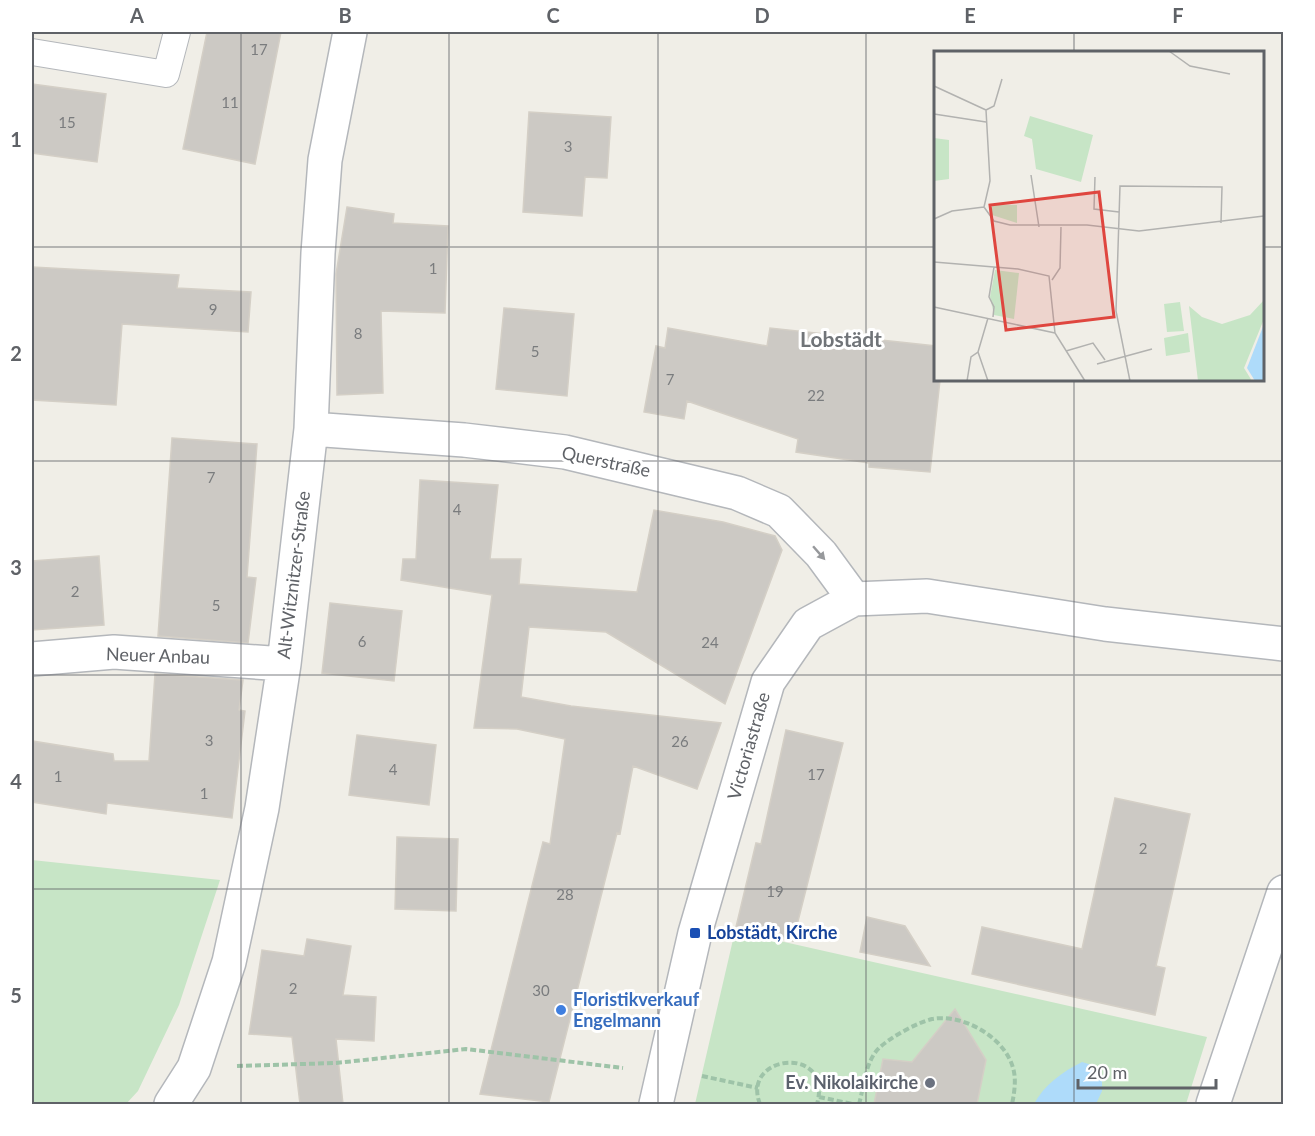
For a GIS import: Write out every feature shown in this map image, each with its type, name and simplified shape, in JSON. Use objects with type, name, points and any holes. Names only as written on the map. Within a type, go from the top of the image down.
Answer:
[{"type":"street","name":"Alt-Witznitzer-Straße","points":[[171,1104],[194,1068],[229,962],[262,808],[284,664],[311,429],[318,253],[326,160],[350,32]]},
{"type":"street","name":"Querstraße","points":[[311,429],[458,439],[565,452],[726,490],[778,511],[821,554],[854,599]]},
{"type":"street","name":"Victoriastraße","points":[[656,1104],[695,933],[768,682],[808,624],[854,599],[927,596],[1105,624],[1284,644]]},
{"type":"street","name":"Neuer Anbau","points":[[32,659],[114,652],[284,664]]},
{"type":"street","points":[[1213,1104],[1284,892]]},
{"type":"lane","points":[[32,52],[166,74],[177,32]]},
{"type":"path","points":[[859,1104],[869,1065],[878,1049],[905,1031],[932,1019],[965,1022],[989,1035],[1004,1049],[1014,1072],[1012,1104]]},
{"type":"path","points":[[194,1068],[336,1063],[466,1049],[663,1073]]},
{"type":"path","points":[[760,1104],[758,1088],[762,1077],[769,1069],[789,1061],[807,1068],[815,1076],[819,1097],[817,1104]]},
{"type":"path","points":[[704,1077],[758,1088]]},
{"type":"path","points":[[819,1097],[853,1104]]},
{"type":"green space","points":[[32,860],[220,880],[179,1005],[138,1091],[126,1104],[32,1104]]},
{"type":"green space","points":[[735,931],[1207,1037],[1186,1104],[695,1104]]},
{"type":"water","points":[[1082,1062],[1092,1065],[1102,1075],[1102,1091],[1096,1104],[1034,1104],[1054,1080]]},
{"type":"building","points":[[207,32],[281,32],[255,164],[183,149]]},
{"type":"building","points":[[32,84],[106,94],[97,162],[32,153]]},
{"type":"building","points":[[529,112],[611,117],[607,178],[585,177],[582,216],[523,212]]},
{"type":"building","points":[[347,207],[394,214],[393,223],[448,226],[445,313],[381,311],[383,393],[337,395],[336,274]]},
{"type":"building","points":[[32,267],[179,275],[177,288],[251,292],[248,332],[122,324],[116,405],[32,400]]},
{"type":"building","points":[[504,308],[574,314],[567,396],[496,389]]},
{"type":"building","points":[[668,328],[767,346],[770,328],[934,346],[934,381],[940,381],[930,472],[869,467],[869,463],[796,452],[798,439],[687,401],[684,419],[644,412],[656,346],[665,348]]},
{"type":"building","points":[[172,438],[257,444],[247,577],[256,578],[248,643],[158,636]]},
{"type":"building","points":[[420,480],[498,485],[490,559],[521,559],[519,584],[637,592],[654,510],[723,522],[775,536],[782,550],[725,704],[606,632],[529,627],[521,697],[571,706],[721,723],[697,789],[633,766],[620,834],[617,833],[549,1102],[480,1094],[543,842],[550,844],[565,739],[517,729],[474,728],[492,595],[401,580],[403,559],[416,559]]},
{"type":"building","points":[[99,556],[104,625],[32,630],[32,561]]},
{"type":"building","points":[[330,603],[402,611],[394,681],[322,673]]},
{"type":"building","points":[[155,674],[243,680],[239,710],[245,711],[232,818],[107,803],[106,814],[32,802],[32,741],[113,754],[114,761],[149,761]]},
{"type":"building","points":[[786,730],[843,743],[793,941],[736,927],[756,843],[761,844]]},
{"type":"building","points":[[357,735],[436,745],[429,805],[349,795]]},
{"type":"building","points":[[1115,798],[1190,814],[1156,966],[1165,968],[1155,1015],[972,974],[982,927],[1082,949]]},
{"type":"building","points":[[397,837],[458,839],[456,911],[395,909]]},
{"type":"building","points":[[867,917],[905,926],[930,966],[860,952]]},
{"type":"building","points":[[307,939],[351,946],[343,995],[376,997],[374,1041],[336,1039],[343,1104],[300,1104],[292,1037],[249,1034],[262,950],[304,956]]},
{"type":"building","name":"Ev. Nikolaikirche","points":[[955,1009],[986,1060],[977,1104],[874,1104],[883,1059],[912,1062]]},
{"type":"place","name":"Lobstädt, Kirche","points":[[695,933]]},
{"type":"place","name":"Floristikverkauf Engelmann","points":[[561,1010]]},
{"type":"place","name":"Ev. Nikolaikirche","points":[[930,1083]]},
{"type":"district","name":"Lobstädt","points":[[841,340]]}]
